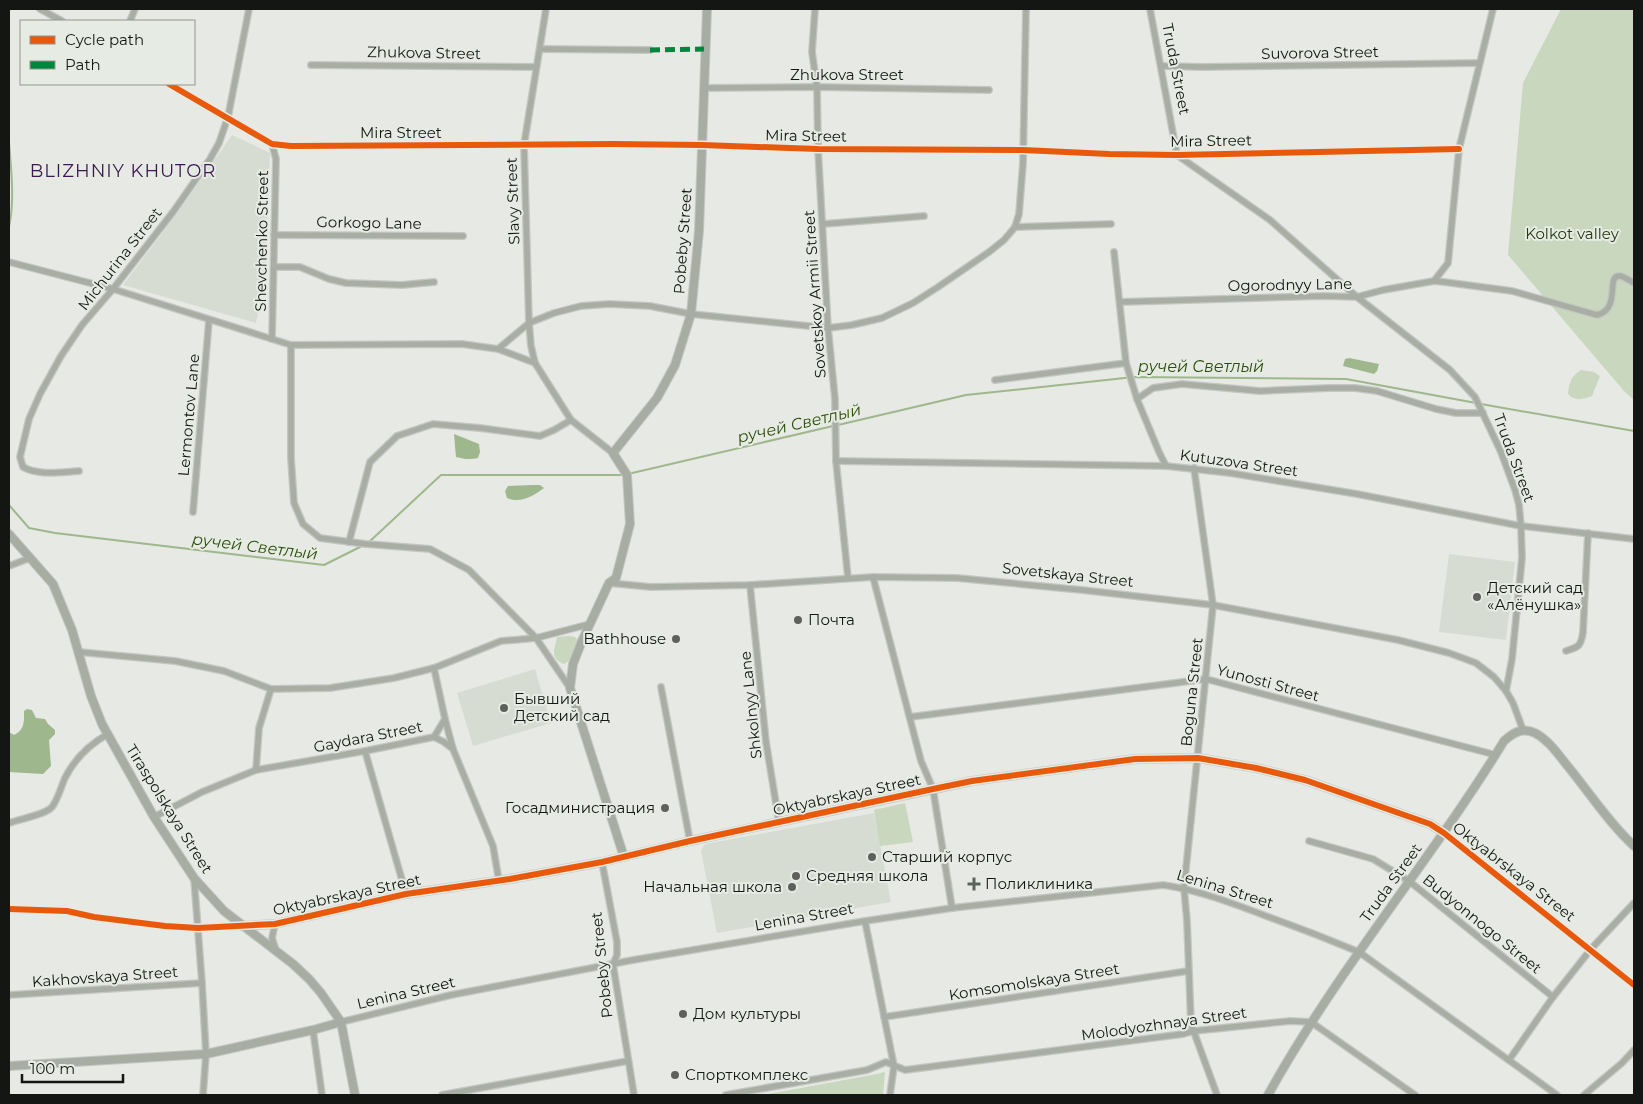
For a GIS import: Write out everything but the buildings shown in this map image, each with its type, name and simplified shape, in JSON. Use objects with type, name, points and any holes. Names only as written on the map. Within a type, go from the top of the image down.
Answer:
[{"type":"street","points":[[40,9],[60,20]]},
{"type":"street","name":"Michurina Street","points":[[79,471],[53,473],[28,470],[23,467],[20,457],[21,450],[33,408],[57,364],[82,325],[113,289],[210,160],[219,143],[228,117],[249,9]]},
{"type":"street","name":"Slavy Street","points":[[546,9],[524,145],[530,346],[535,363],[570,420]]},
{"type":"street","name":"Pobeby Street","points":[[613,453],[657,398],[675,365],[691,314],[699,231],[706,9]]},
{"type":"street","name":"Sovetskoy Armii Street","points":[[815,9],[812,52],[817,87],[818,149],[828,328],[835,399],[836,461],[848,578]]},
{"type":"street","points":[[498,349],[529,323],[554,313],[580,306],[609,304],[650,306],[691,314],[828,328],[882,318],[913,303],[990,252],[1015,227],[1019,214],[1023,163],[1026,9]]},
{"type":"street","name":"Truda Street","points":[[1150,9],[1177,155],[1270,220],[1357,297],[1450,370],[1476,398],[1501,452],[1515,490],[1522,526],[1520,576],[1512,659],[1506,691]]},
{"type":"street","points":[[1434,281],[1448,262],[1459,149],[1493,9]]},
{"type":"street","points":[[540,49],[650,50]]},
{"type":"street","name":"Suvorova Street","points":[[1162,66],[1479,63]]},
{"type":"street","name":"Zhukova Street","points":[[311,65],[536,67]]},
{"type":"street","name":"Mira Street","points":[[171,85],[272,144],[291,146],[702,145],[818,149],[1023,150],[1177,155],[1459,149]]},
{"type":"street","name":"Zhukova Street","points":[[704,88],[817,87],[989,90]]},
{"type":"street","name":"Shevchenko Street","points":[[272,144],[276,159],[272,339]]},
{"type":"street","points":[[823,224],[924,216]]},
{"type":"street","points":[[1015,227],[1111,224]]},
{"type":"street","name":"Gorkogo Lane","points":[[274,235],[463,236]]},
{"type":"street","points":[[1114,252],[1126,363],[1137,399],[1158,452],[1166,466]]},
{"type":"street","points":[[9,262],[113,289],[292,345],[462,344],[498,349],[535,363]]},
{"type":"street","points":[[274,268],[300,267],[346,284],[402,285],[434,282]]},
{"type":"street","name":"Ogorodnyy Lane","points":[[1120,302],[1325,296],[1357,297],[1383,290],[1434,281],[1512,291],[1597,315],[1605,312],[1612,298],[1612,285],[1615,277],[1619,276],[1634,283]]},
{"type":"street","name":"Lermontov Lane","points":[[193,512],[209,320]]},
{"type":"street","points":[[292,345],[291,458],[294,503],[303,524],[320,538],[430,548],[469,570],[536,638],[570,688],[624,856]]},
{"type":"street","points":[[995,380],[1126,363]]},
{"type":"street","points":[[1137,399],[1153,388],[1182,384],[1260,391],[1354,388],[1377,391],[1449,412],[1483,413]]},
{"type":"street","points":[[349,542],[370,462],[397,436],[433,424],[540,436],[570,420],[613,453],[627,474],[630,524],[616,578],[609,583],[573,664],[570,688]]},
{"type":"street","name":"Kutuzova Street","points":[[836,461],[1194,468],[1230,472],[1357,494],[1522,526],[1634,539]]},
{"type":"street","name":"Boguna Street","points":[[1194,468],[1213,605],[1184,888],[1191,1024],[1216,1095]]},
{"type":"street","points":[[1566,651],[1576,648],[1580,644],[1584,632],[1588,533]]},
{"type":"street","name":"Tiraspolskaya Street","points":[[9,534],[53,584],[72,630],[91,696],[108,734],[154,817],[194,878],[224,911],[293,964],[309,979],[322,993],[341,1022],[355,1095]]},
{"type":"street","points":[[9,566],[30,558]]},
{"type":"street","points":[[873,577],[921,761],[933,789],[952,908]]},
{"type":"street","name":"Sovetskaya Street","points":[[609,583],[651,587],[750,585],[873,577],[957,578],[1213,605],[1379,636],[1448,653],[1476,663],[1494,677],[1506,691]]},
{"type":"street","name":"Shkolnyy Lane","points":[[750,585],[766,742],[778,822]]},
{"type":"street","points":[[79,652],[175,661],[224,671],[271,689],[330,688],[394,678],[434,668],[501,640],[536,638],[590,624]]},
{"type":"street","points":[[434,668],[453,749],[493,846],[499,881]]},
{"type":"street","name":"Yunosti Street","points":[[910,718],[1206,679],[1496,755]]},
{"type":"street","points":[[661,687],[690,841]]},
{"type":"street","points":[[256,770],[259,728],[271,689]]},
{"type":"street","points":[[1506,691],[1513,703],[1523,730],[1543,738],[1620,832],[1634,846]]},
{"type":"street","points":[[434,736],[445,718]]},
{"type":"street","name":"Truda Street","points":[[1268,1095],[1311,1022],[1444,833],[1504,741],[1513,733],[1523,730]]},
{"type":"street","points":[[9,823],[44,812],[53,806],[66,777],[76,761],[91,745],[108,734]]},
{"type":"street","name":"Gaydara Street","points":[[154,817],[202,792],[256,770],[365,752],[434,736],[453,749]]},
{"type":"street","points":[[365,752],[406,894]]},
{"type":"street","name":"Oktyabrskaya Street","points":[[9,909],[67,911],[94,917],[147,924],[198,928],[275,924],[406,894],[499,881],[602,862],[690,841],[972,781],[1135,759],[1198,758],[1256,768],[1304,780],[1430,824],[1591,949],[1634,985]]},
{"type":"street","name":"Budyonnogo Street","points":[[1309,840],[1373,859],[1409,881],[1554,997]]},
{"type":"street","name":"Pobeby Street","points":[[602,862],[617,942],[617,955],[613,964],[634,1095]]},
{"type":"street","points":[[194,878],[206,1054],[203,1095]]},
{"type":"street","name":"Lenina Street","points":[[9,1066],[206,1054],[313,1030],[451,995],[613,964],[952,908],[1163,885],[1184,888],[1242,907],[1359,952],[1557,1095]]},
{"type":"street","points":[[1509,1060],[1591,949],[1634,903]]},
{"type":"street","points":[[865,921],[894,1066],[890,1095]]},
{"type":"street","points":[[275,924],[272,938],[277,952]]},
{"type":"street","name":"Komsomolskaya Street","points":[[884,1017],[1188,971]]},
{"type":"street","name":"Kakhovskaya Street","points":[[9,995],[202,983]]},
{"type":"street","name":"Molodyozhnaya Street","points":[[726,1095],[867,1070],[886,1062],[905,1070],[1183,1034],[1194,1031],[1290,1021],[1311,1022]]},
{"type":"street","points":[[1311,1022],[1415,1095]]},
{"type":"street","points":[[313,1030],[322,1095]]},
{"type":"street","points":[[1584,1095],[1622,1063],[1634,1050]]},
{"type":"street","points":[[442,1095],[628,1061]]},
{"type":"shaded area","points":[[232,135],[270,153],[265,281],[256,323],[123,285],[179,211]]},
{"type":"shaded area","points":[[1349,358],[1379,364],[1377,371],[1374,374],[1343,366],[1345,359]]},
{"type":"shaded area","points":[[454,434],[479,444],[480,452],[478,458],[456,457]]},
{"type":"shaded area","points":[[540,485],[544,488],[522,500],[507,498],[505,491],[508,486]]},
{"type":"shaded area","name":"Детский сад «Алёнушка»","points":[[1449,554],[1515,562],[1506,640],[1439,632]]},
{"type":"shaded area","name":"Бывший Детский сад","points":[[535,669],[551,723],[473,746],[457,693]]},
{"type":"shaded area","points":[[27,709],[32,710],[36,718],[45,719],[55,730],[55,734],[49,740],[51,766],[43,774],[9,772],[9,732],[14,735],[20,731],[23,725],[24,711]]},
{"type":"shaded area","name":"Средняя школа","points":[[874,813],[891,902],[717,933],[701,851],[705,844]]},
{"type":"green space","name":"Kolkot valley","points":[[1561,9],[1634,9],[1634,400],[1624,391],[1508,255],[1523,83]]},
{"type":"green space","points":[[1581,370],[1594,372],[1600,376],[1592,396],[1577,399],[1568,394],[1568,390],[1573,377]]},
{"type":"green space","points":[[557,637],[575,637],[579,641],[571,658],[563,664],[554,655],[554,649]]},
{"type":"green space","points":[[905,803],[913,842],[880,846],[874,810]]},
{"type":"green space","points":[[885,1072],[883,1095],[763,1095],[877,1074]]},
{"type":"waterway","name":"ручей Светлый","points":[[9,142],[12,195],[9,227]]},
{"type":"waterway","name":"ручей Светлый","points":[[838,425],[966,395],[1134,377],[1346,379],[1476,403]]},
{"type":"waterway","name":"ручей Светлый","points":[[1481,404],[1634,431]]},
{"type":"waterway","name":"ручей Светлый","points":[[628,474],[833,426]]},
{"type":"waterway","name":"ручей Светлый","points":[[368,543],[441,475],[624,475]]},
{"type":"waterway","name":"ручей Светлый","points":[[9,505],[29,528],[55,533],[324,565],[364,545]]},
{"type":"marked path","points":[[650,50],[704,49]]},
{"type":"cycle path","points":[[171,85],[272,144],[291,146],[613,144],[818,149],[1023,150],[1177,155],[1459,149]]},
{"type":"cycle path","points":[[9,909],[67,911],[94,917],[198,928],[275,924],[406,894],[510,879],[602,862],[690,841],[972,781],[1135,759],[1198,758],[1256,768],[1305,780],[1430,824],[1444,833],[1634,985]]},
{"type":"place","name":"Детский сад «Алёнушка»","points":[[1477,597]]},
{"type":"place","name":"Почта","points":[[798,620]]},
{"type":"place","name":"Bathhouse","points":[[676,639]]},
{"type":"place","name":"Бывший Детский сад","points":[[504,708]]},
{"type":"place","name":"Госадминистрация","points":[[665,808]]},
{"type":"place","name":"Старший корпус","points":[[872,857]]},
{"type":"place","name":"Средняя школа","points":[[796,876]]},
{"type":"place","name":"Поликлиника","points":[[974,884]]},
{"type":"place","name":"Начальная школа","points":[[792,887]]},
{"type":"place","name":"Дом культуры","points":[[683,1014]]},
{"type":"place","name":"Спорткомплекс","points":[[675,1075]]},
{"type":"district","name":"BLIZHNIY KHUTOR","points":[[123,171]]}]
